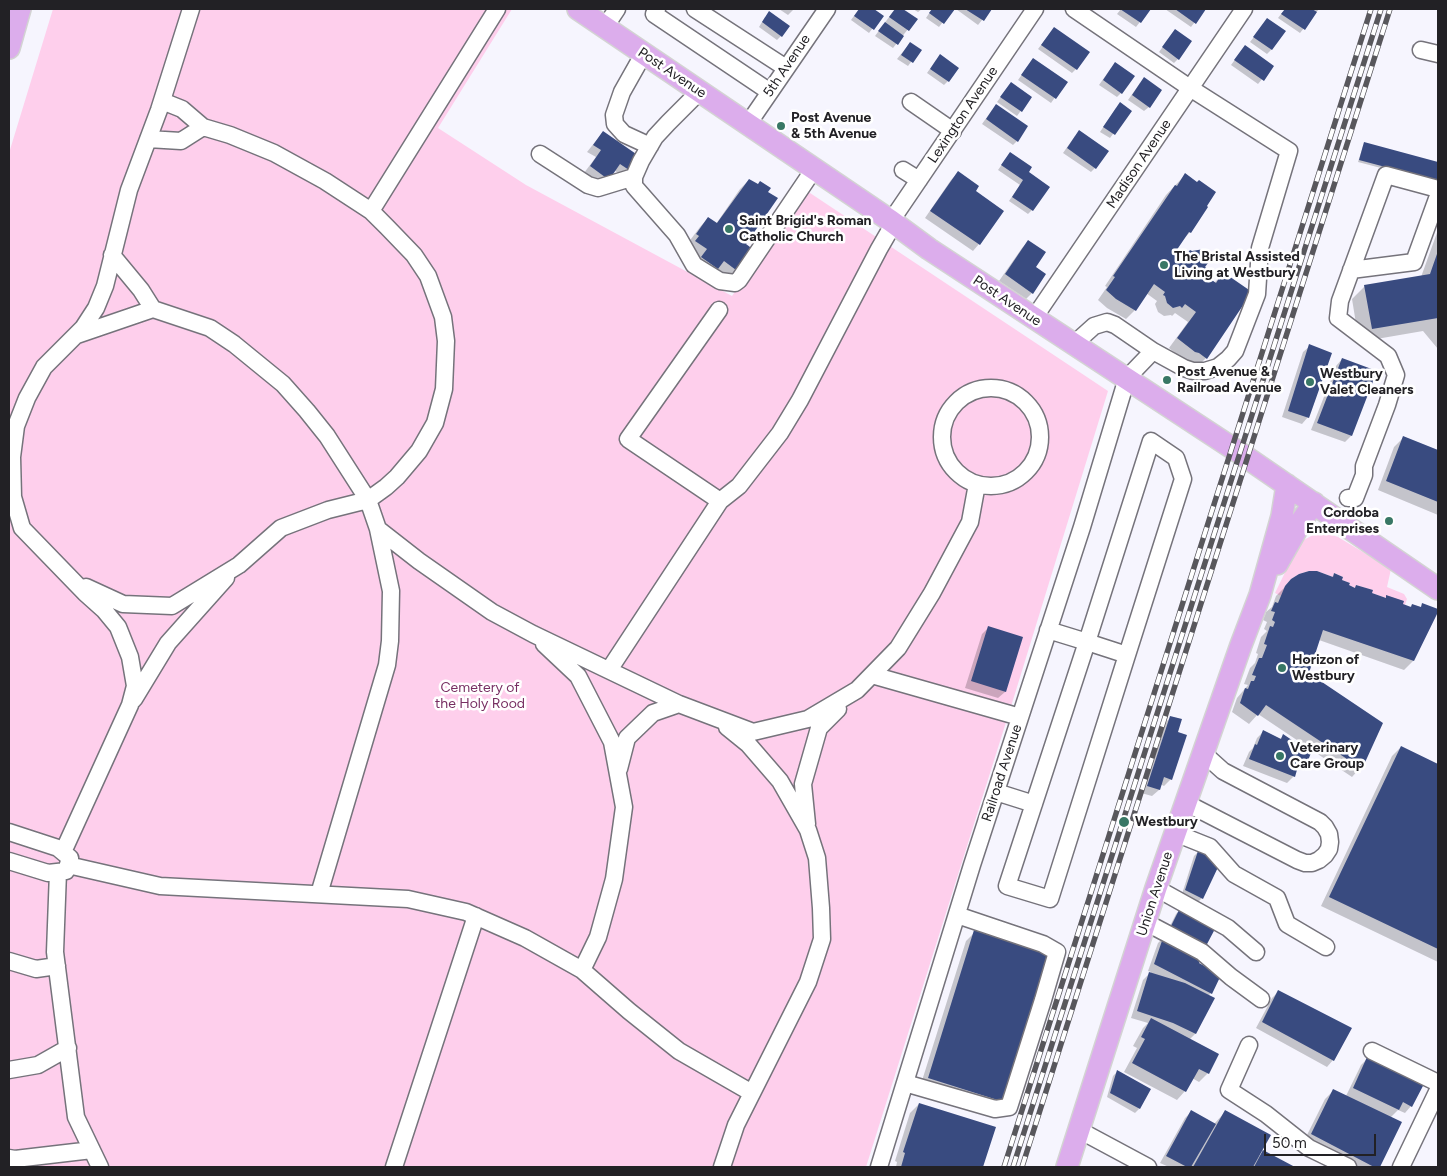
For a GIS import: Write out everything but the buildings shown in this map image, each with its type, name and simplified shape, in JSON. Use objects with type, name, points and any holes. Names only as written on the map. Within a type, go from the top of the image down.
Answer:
[{"type":"main road","points":[[9,48],[20,9]]},
{"type":"main road","name":"Post Avenue","points":[[578,9],[893,222],[929,249],[1233,448],[1438,589]]},
{"type":"main road","name":"Union Avenue","points":[[1067,1167],[1156,888],[1260,595],[1282,516],[1286,485]]},
{"type":"main road","name":"Union Avenue","points":[[1260,595],[1302,520],[1314,503]]},
{"type":"street","points":[[130,706],[135,686],[130,657],[118,627],[104,610],[22,528],[13,497],[12,456],[16,426],[34,385],[44,367],[83,328],[96,308],[105,286],[129,190],[162,101],[191,9]]},
{"type":"street","points":[[371,211],[497,9]]},
{"type":"street","points":[[605,27],[617,9]]},
{"type":"street","points":[[695,9],[786,68]]},
{"type":"street","name":"5th Avenue","points":[[748,124],[827,9]]},
{"type":"street","name":"Lexington Avenue","points":[[609,670],[720,502],[739,486],[780,433],[800,400],[893,222],[919,180],[1035,9]]},
{"type":"street","points":[[1074,9],[1190,88],[1289,151],[1260,248],[1257,294],[1235,351],[1228,359],[1218,367],[1205,371],[1193,371],[1154,351],[1115,325],[1107,322],[1094,326],[1074,344]]},
{"type":"street","name":"Madison Avenue","points":[[1034,318],[1244,9]]},
{"type":"street","points":[[655,11],[770,92]]},
{"type":"street","points":[[1421,50],[1438,54]]},
{"type":"street","points":[[644,53],[622,92],[614,115],[615,124],[624,134],[650,146]]},
{"type":"street","points":[[700,91],[655,137],[634,177],[634,186],[677,235],[694,266],[720,281],[735,283],[814,169]]},
{"type":"street","points":[[100,1167],[76,1117],[55,952],[63,863],[130,706],[168,643],[239,565],[280,528],[328,510],[368,500],[386,487],[419,452],[435,422],[444,389],[446,340],[443,317],[428,276],[414,255],[371,211],[325,181],[274,153],[230,135],[203,127],[182,109],[162,101]]},
{"type":"street","points":[[911,102],[953,131]]},
{"type":"street","points":[[148,139],[181,141],[203,127]]},
{"type":"street","points":[[540,154],[588,185],[598,188],[634,177]]},
{"type":"street","points":[[903,170],[919,180]]},
{"type":"street","points":[[1340,521],[1348,498],[1345,492],[1354,470],[1364,466],[1396,375],[1388,356],[1338,318],[1340,301],[1386,175],[1438,189]]},
{"type":"street","points":[[1351,270],[1414,262],[1438,196]]},
{"type":"street","points":[[112,255],[141,290],[153,309]]},
{"type":"street","points":[[75,336],[153,309],[210,328],[234,344],[282,384],[308,411],[327,436],[368,500],[378,529],[391,591],[387,665],[320,894]]},
{"type":"street","points":[[718,310],[628,439],[720,502]]},
{"type":"street","points":[[1127,378],[1154,351]]},
{"type":"street","name":"Railroad Avenue","points":[[879,1167],[996,792],[1082,527],[1127,378]]},
{"type":"street","points":[[984,387],[1001,388],[1016,393],[1029,404],[1037,417],[1041,433],[1039,449],[1033,464],[1022,476],[1008,483],[992,486],[976,484],[962,477],[950,465],[943,450],[941,433],[945,417],[955,403],[968,392],[984,387]]},
{"type":"street","points":[[1151,441],[1176,458],[1183,479],[1050,899],[1007,886],[1087,642],[1151,441]]},
{"type":"street","points":[[722,1167],[736,1125],[808,982],[822,939],[817,858],[808,830],[803,784],[819,728],[898,648],[932,593],[970,522],[976,484]]},
{"type":"street","points":[[378,529],[419,561],[492,612],[533,634],[679,704],[711,714],[753,732],[808,719],[858,690]]},
{"type":"street","points":[[75,582],[123,604],[172,606],[239,565]]},
{"type":"street","points":[[1048,630],[1127,655]]},
{"type":"street","points":[[533,634],[578,676],[612,742],[624,807],[614,879],[598,937],[582,970]]},
{"type":"street","points":[[872,675],[1020,717]]},
{"type":"street","points":[[618,774],[627,738],[653,713],[679,704]]},
{"type":"street","points":[[711,714],[748,744],[780,781],[808,830]]},
{"type":"street","points":[[1186,803],[1305,863],[1319,860],[1329,849],[1329,834],[1320,822],[1223,771],[1203,753]]},
{"type":"street","points":[[996,792],[1034,804]]},
{"type":"street","points":[[9,832],[58,848],[63,863]]},
{"type":"street","points":[[1175,833],[1210,847],[1234,874],[1277,898],[1287,924],[1326,947]]},
{"type":"street","points":[[9,861],[48,873],[63,863],[160,886],[408,899],[466,912],[525,938],[582,970],[629,1011],[680,1051],[752,1093]]},
{"type":"street","points":[[1156,888],[1228,928],[1256,952]]},
{"type":"street","points":[[905,1083],[995,1109],[1009,1107],[1043,1000],[1057,952],[1043,944],[957,915]]},
{"type":"street","points":[[394,1167],[476,916]]},
{"type":"street","points":[[1145,922],[1202,952],[1261,999]]},
{"type":"street","points":[[9,961],[36,969],[57,966]]},
{"type":"street","points":[[1249,1045],[1229,1090],[1266,1114],[1309,1148],[1348,1167]]},
{"type":"street","points":[[9,1070],[38,1065],[68,1048]]},
{"type":"street","points":[[1372,1051],[1438,1083]]},
{"type":"street","points":[[1401,1167],[1438,1090]]},
{"type":"street","points":[[1079,1130],[1148,1167]]},
{"type":"street","points":[[9,1158],[15,1159],[92,1150]]},
{"type":"green space","name":"Cemetery of the Holy Rood","points":[[53,9],[512,9],[438,128],[526,185],[732,296],[804,189],[1108,391],[866,1167],[9,1167],[9,153]]},
{"type":"green space","points":[[1326,533],[1338,537],[1391,569],[1387,587],[1404,594],[1407,599],[1405,605],[1386,596],[1386,598],[1372,593],[1372,590],[1356,585],[1355,588],[1349,585],[1350,583],[1342,580],[1343,577],[1334,573],[1333,577],[1317,571],[1299,574],[1285,586],[1281,596],[1275,593],[1302,541],[1313,535]]},
{"type":"railway","points":[[1004,1167],[1371,9]]},
{"type":"railway","points":[[1013,1167],[1381,9]]},
{"type":"railway","points":[[1022,1167],[1390,9]]},
{"type":"place","name":"Post Avenue & 5th Avenue","points":[[781,126]]},
{"type":"place","name":"Saint Brigid's Roman Catholic Church","points":[[729,229]]},
{"type":"place","name":"The Bristal Assisted Living at Westbury","points":[[1164,265]]},
{"type":"place","name":"Post Avenue & Railroad Avenue","points":[[1167,380]]},
{"type":"place","name":"Westbury Valet Cleaners","points":[[1310,382]]},
{"type":"place","name":"Cordoba Enterprises","points":[[1389,521]]},
{"type":"place","name":"Horizon of Westbury","points":[[1282,668]]},
{"type":"place","name":"Veterinary Care Group","points":[[1280,756]]},
{"type":"place","name":"Westbury","points":[[1124,822]]}]
